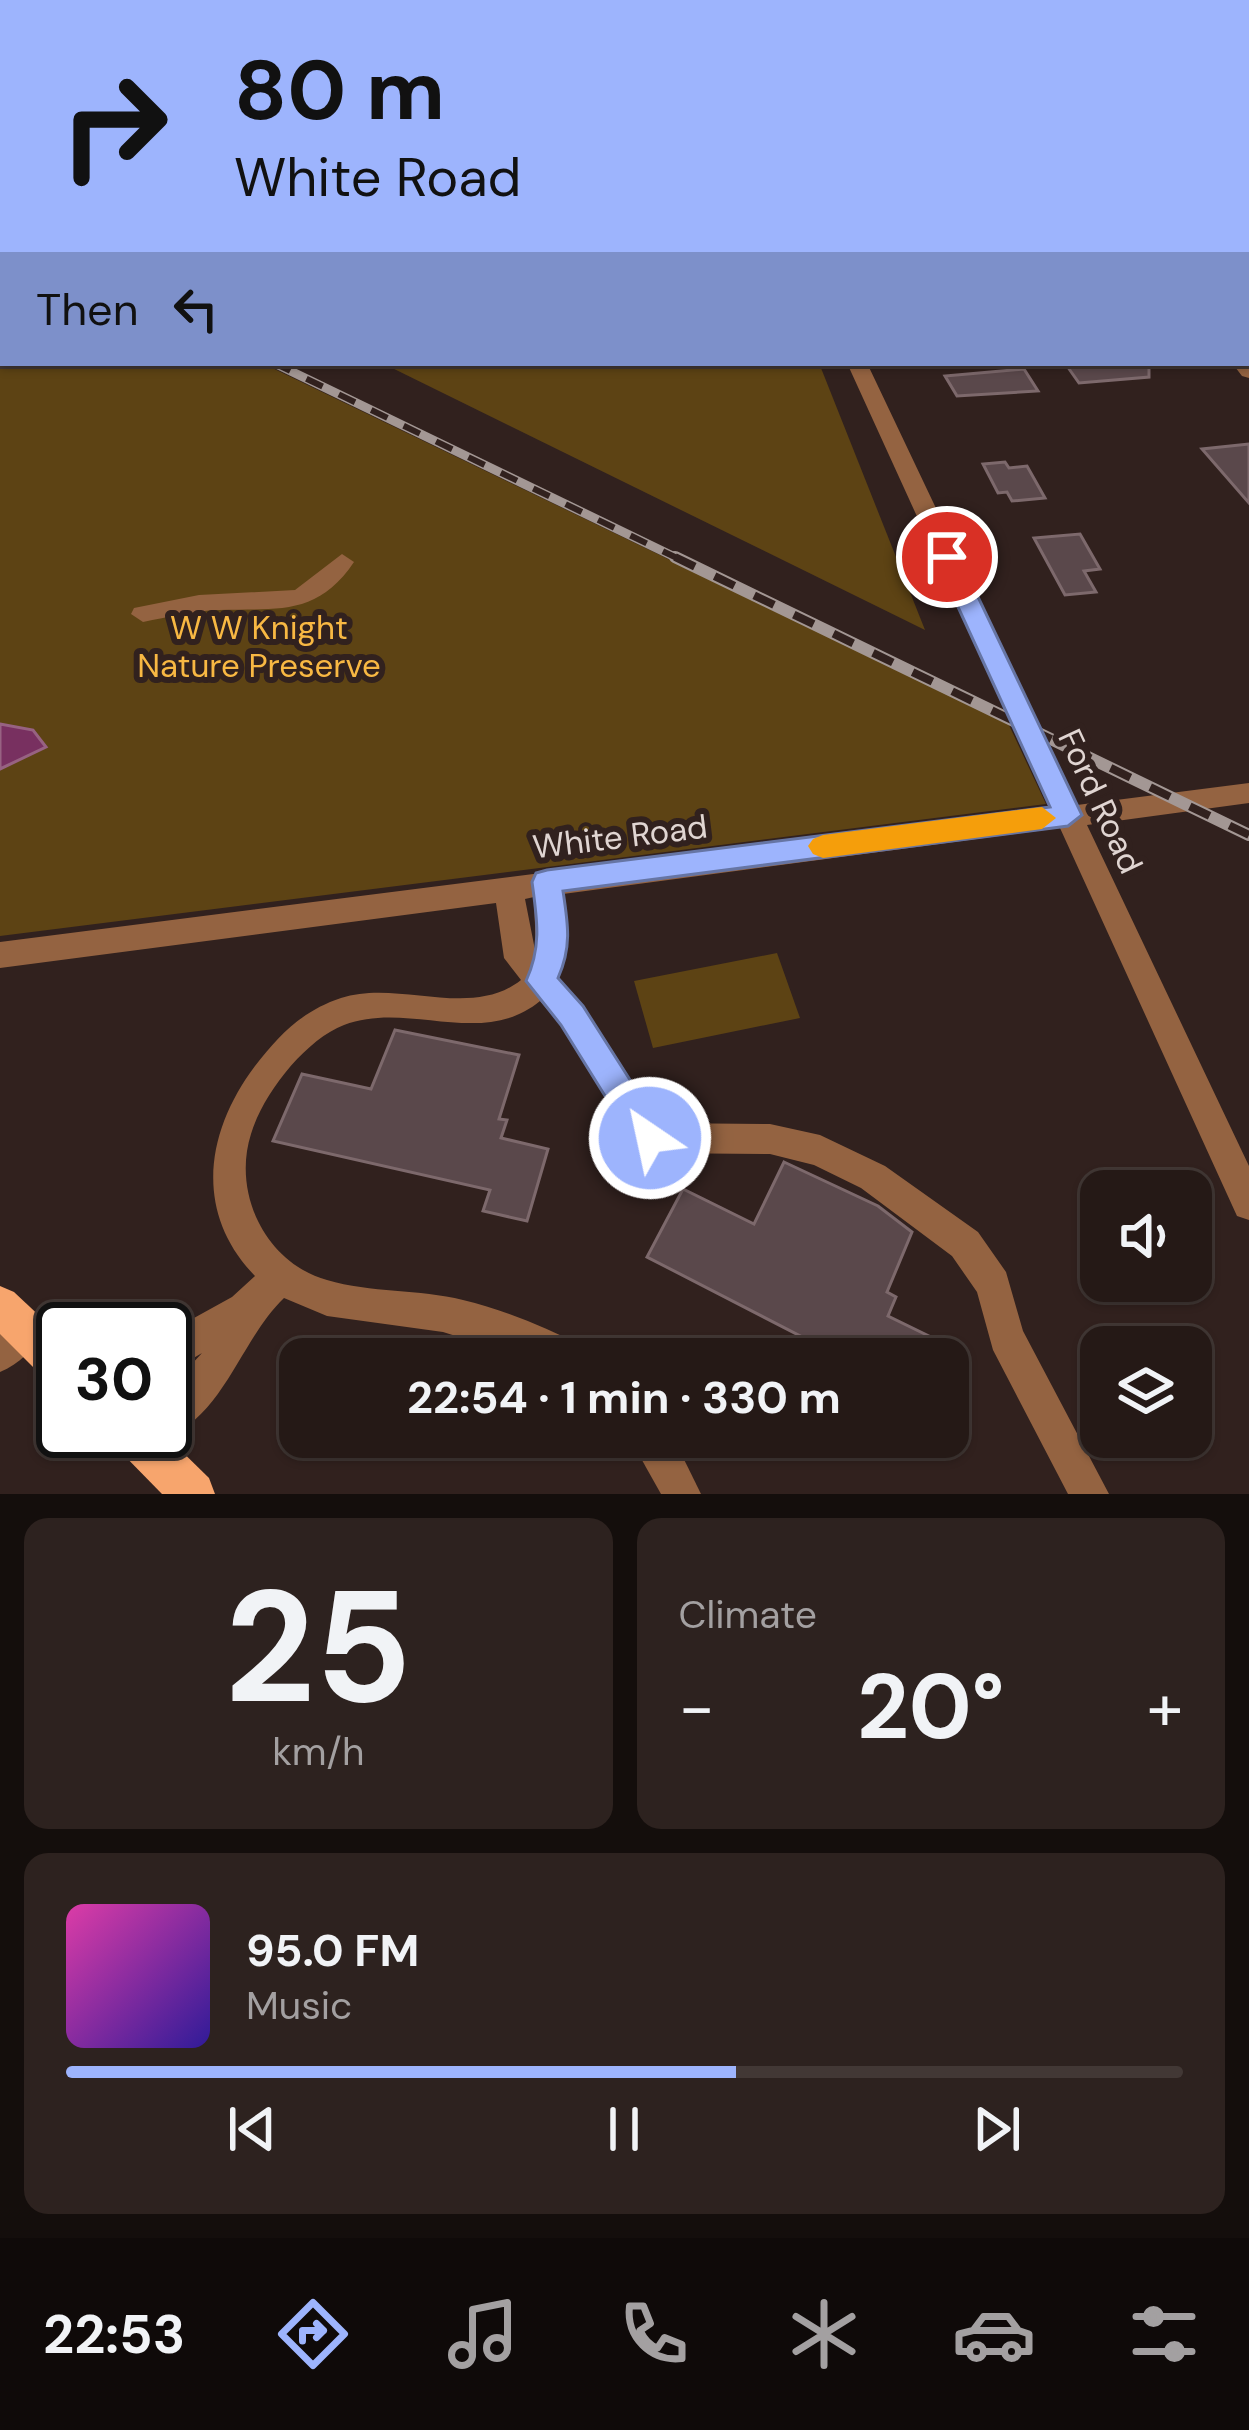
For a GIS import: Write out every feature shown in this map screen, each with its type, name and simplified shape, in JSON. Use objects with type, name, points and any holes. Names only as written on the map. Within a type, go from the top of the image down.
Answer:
[{"type":"main road","points":[[8,1329],[36,1348]]},
{"type":"main road","points":[[167,1458],[193,1494]]},
{"type":"street","name":"Ford Road","points":[[858,366],[1249,1204]]},
{"type":"street","points":[[143,614],[216,602],[302,599],[328,582],[342,562]]},
{"type":"street","name":"White Road","points":[[0,955],[1249,793]]},
{"type":"street","points":[[527,1338],[502,1326],[421,1310],[352,1304],[299,1288],[261,1258],[240,1230],[230,1190],[229,1143],[243,1108],[274,1066],[316,1023],[348,1009],[386,1004],[490,1012],[524,1001],[542,981],[553,955],[547,882]]},
{"type":"street","points":[[508,887],[519,958],[572,1015],[650,1138],[770,1139],[820,1151],[873,1178],[965,1244],[993,1285],[1006,1337],[1089,1494]]},
{"type":"street","points":[[192,1338],[245,1310],[282,1274]]},
{"type":"street","points":[[192,1390],[219,1365],[238,1336],[245,1310]]},
{"type":"street","points":[[665,1458],[681,1494]]},
{"type":"green space","name":"W W Knight Nature Preserve","points":[[0,366],[268,366],[1008,723],[1046,804],[0,936]]},
{"type":"green space","points":[[388,366],[820,366],[925,630]]},
{"type":"green space","points":[[777,953],[800,1018],[653,1048],[634,981]]},
{"type":"shaded area","points":[[0,724],[33,730],[46,747],[0,769]]},
{"type":"building","points":[[1067,366],[1149,366],[1149,377],[1079,383]]},
{"type":"building","points":[[1024,369],[1038,391],[957,396],[945,376]]},
{"type":"building","points":[[1249,444],[1249,503],[1202,449]]},
{"type":"building","points":[[1005,462],[1009,468],[1027,466],[1045,498],[1012,501],[1007,492],[998,493],[983,464]]},
{"type":"building","points":[[1080,534],[1100,569],[1084,571],[1096,592],[1065,595],[1034,538]]},
{"type":"building","points":[[395,1030],[519,1055],[499,1119],[507,1120],[501,1138],[548,1149],[527,1221],[483,1211],[490,1190],[273,1141],[302,1074],[371,1089]]},
{"type":"building","points":[[784,1162],[878,1206],[912,1232],[887,1292],[896,1297],[888,1316],[933,1338],[804,1338],[647,1257],[683,1189],[754,1224]]},
{"type":"railway","points":[[280,366],[681,560]]},
{"type":"railway","points":[[675,557],[1249,835]]},
{"type":"slow traffic","points":[[823,846],[1042,818]]},
{"type":"route","points":[[650,1138],[572,1015],[542,981],[553,955],[554,938],[547,882],[1068,815],[947,557]]}]
